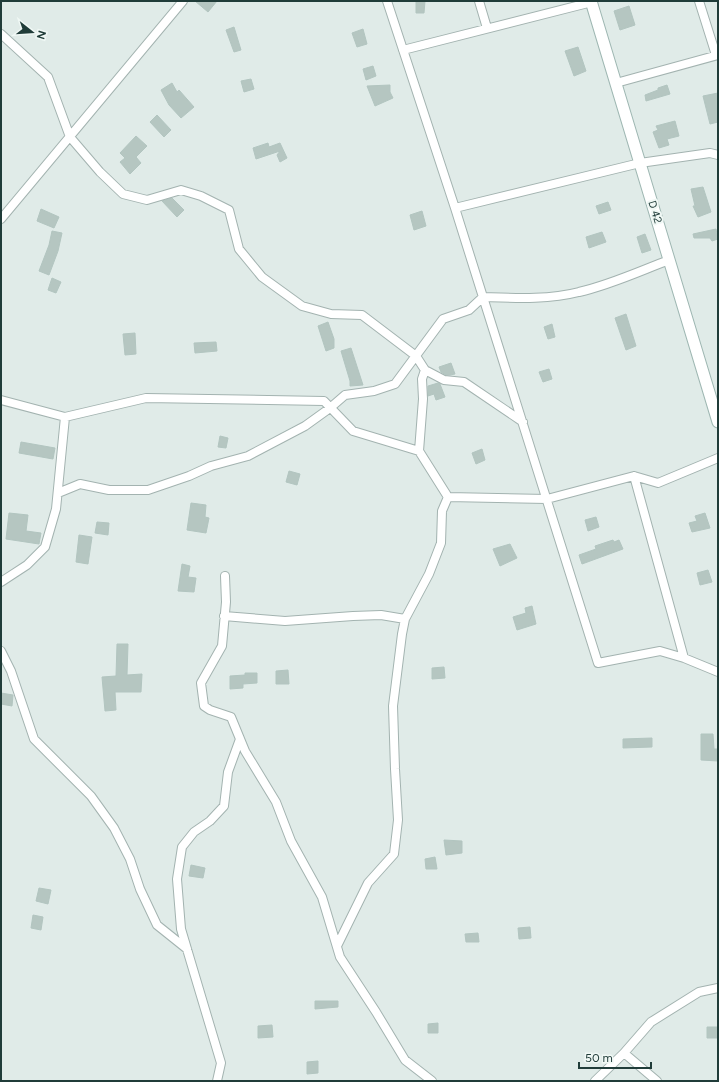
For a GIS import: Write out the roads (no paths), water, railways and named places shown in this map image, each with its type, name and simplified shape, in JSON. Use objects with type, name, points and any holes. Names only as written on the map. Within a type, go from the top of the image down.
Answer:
[{"type":"street","points":[[1,219],[183,1]]},
{"type":"street","points":[[387,1],[455,208],[598,663],[660,651],[684,658],[718,672]]},
{"type":"street","points":[[479,1],[487,28]]},
{"type":"street","points":[[616,83],[717,55],[699,1]]},
{"type":"street","points":[[403,50],[592,2]]},
{"type":"street","name":"D 42","points":[[592,2],[718,422]]},
{"type":"street","points":[[1,34],[48,77],[70,137],[100,172],[123,194],[147,200],[181,190],[202,196],[229,210],[239,249],[262,277],[302,306],[330,314],[362,315],[416,356],[425,370],[444,380],[464,382],[523,422]]},
{"type":"street","points":[[455,208],[640,163],[710,153],[718,155]]},
{"type":"street","points":[[58,493],[80,484],[109,490],[148,490],[189,476],[211,466],[248,456],[305,426],[345,395],[374,391],[395,384],[443,319],[469,310],[483,297],[529,298],[578,292],[611,282],[669,260]]},
{"type":"street","points":[[425,370],[422,380],[423,399],[419,451],[448,498]]},
{"type":"street","points":[[1,400],[65,417],[146,398],[324,401],[353,430],[419,451]]},
{"type":"street","points":[[1,582],[27,565],[45,547],[56,509],[65,417]]},
{"type":"street","points":[[448,498],[547,499],[634,476],[658,483],[718,458]]},
{"type":"street","points":[[634,476],[684,658]]},
{"type":"street","points":[[337,946],[368,883],[394,854],[398,820],[393,706],[405,618],[429,574],[442,543],[442,511],[448,498]]},
{"type":"street","points":[[224,576],[226,602],[222,646],[201,683],[204,706],[210,710],[231,717],[245,751],[276,802],[291,841],[322,896],[340,957],[405,1060],[432,1081]]},
{"type":"street","points":[[224,616],[285,621],[381,615],[405,618]]},
{"type":"street","points":[[1,651],[11,671],[34,739],[91,796],[114,828],[124,847],[130,859],[140,889],[157,925],[187,948]]},
{"type":"street","points":[[217,1081],[221,1063],[181,929],[177,879],[182,847],[194,832],[210,821],[224,806],[228,772],[240,739]]},
{"type":"street","points":[[595,1081],[624,1053],[651,1022],[699,992],[718,988]]},
{"type":"street","points":[[624,1053],[657,1081]]}]
